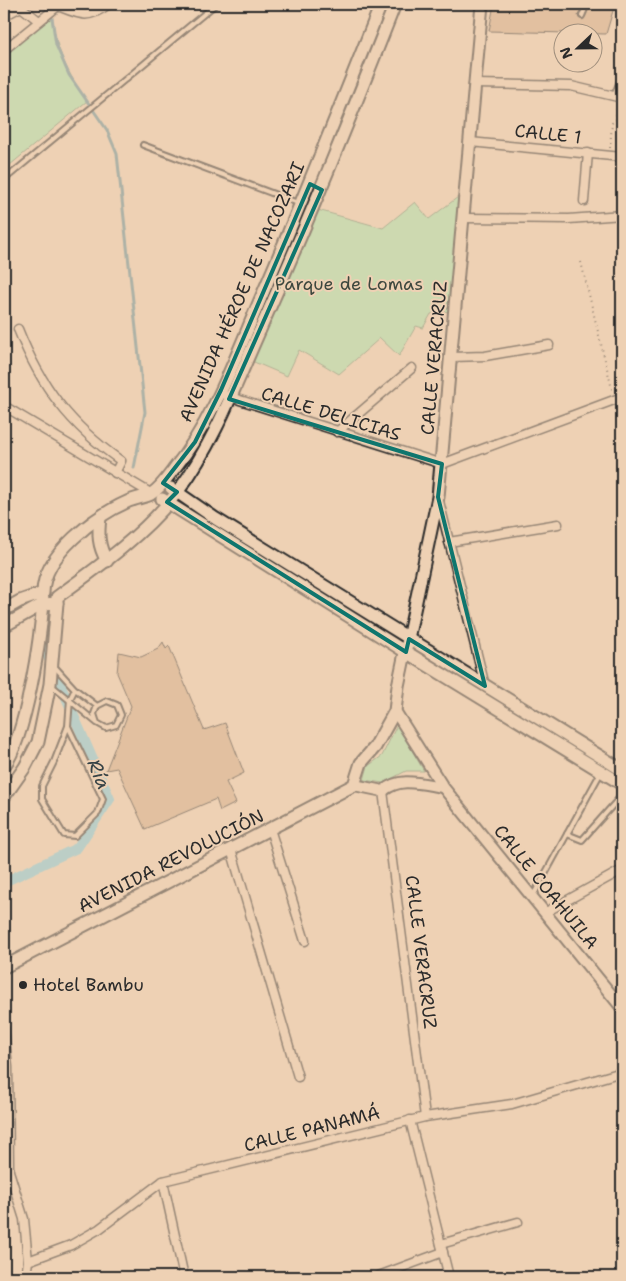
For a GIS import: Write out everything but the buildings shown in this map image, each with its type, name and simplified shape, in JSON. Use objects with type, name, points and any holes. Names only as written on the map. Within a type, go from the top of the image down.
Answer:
[{"type":"main road","name":"AVENIDA HÉROE DE NACOZARI","points":[[4,610],[20,601],[57,600],[149,524],[177,492],[199,459],[381,4]]},
{"type":"main road","name":"AVENIDA HÉROE DE NACOZARI","points":[[43,599],[43,587],[50,567],[72,539],[100,518],[131,500],[152,494],[195,442],[225,394],[322,190],[395,4]]},
{"type":"main road","name":"CALLE VERACRUZ","points":[[395,711],[438,498],[482,4]]},
{"type":"main road","points":[[310,184],[322,190]]},
{"type":"main road","points":[[163,483],[216,519],[622,770]]},
{"type":"main road","points":[[152,494],[168,502],[406,652],[622,784]]},
{"type":"main road","points":[[100,518],[100,549],[107,560]]},
{"type":"main road","name":"AVENIDA HÉROE DE NACOZARI","points":[[4,626],[43,599]]},
{"type":"main road","points":[[4,766],[24,720],[43,599]]},
{"type":"main road","points":[[4,797],[25,767],[38,742],[50,684],[57,600]]},
{"type":"main road","points":[[354,785],[360,763],[375,747],[395,711]]},
{"type":"main road","name":"AVENIDA REVOLUCIÓN","points":[[4,967],[354,785]]},
{"type":"street","points":[[4,50],[57,6],[84,16],[99,11],[109,4]]},
{"type":"street","points":[[4,16],[21,7],[42,18]]},
{"type":"street","points":[[475,84],[571,86],[618,97]]},
{"type":"street","name":"CALLE 1","points":[[470,142],[622,157]]},
{"type":"street","points":[[584,201],[588,153]]},
{"type":"street","points":[[464,218],[569,219],[622,215]]},
{"type":"street","points":[[18,329],[43,384],[59,405],[91,439],[121,461],[115,473]]},
{"type":"street","points":[[452,357],[485,356],[549,346]]},
{"type":"street","points":[[337,432],[412,368]]},
{"type":"street","name":"CALLE DELICIAS","points":[[225,394],[337,432],[442,464]]},
{"type":"street","points":[[442,464],[619,399]]},
{"type":"street","points":[[4,406],[152,494]]},
{"type":"street","points":[[438,498],[484,686]]},
{"type":"street","points":[[449,542],[558,524]]},
{"type":"street","name":"CALLE COAHUILA","points":[[395,711],[443,787],[622,1008]]},
{"type":"street","points":[[354,785],[383,791],[388,786],[404,781],[443,787]]},
{"type":"street","name":"CALLE VERACRUZ","points":[[383,791],[424,1117]]},
{"type":"street","points":[[270,829],[305,941]]},
{"type":"street","points":[[231,849],[298,1077]]},
{"type":"street","points":[[546,912],[622,870]]},
{"type":"street","points":[[4,1028],[8,1067],[6,1171],[24,1219],[28,1261],[26,1277]]},
{"type":"street","name":"CALLE PANAMÁ","points":[[28,1261],[71,1246],[99,1229],[163,1181],[410,1120],[512,1104],[622,1072]]},
{"type":"street","points":[[410,1120],[449,1277]]},
{"type":"street","points":[[163,1181],[184,1277]]},
{"type":"street","points":[[376,1277],[442,1248],[518,1222]]},
{"type":"lane","points":[[4,180],[102,96],[215,4]]},
{"type":"lane","points":[[582,16],[587,4]]},
{"type":"lane","points":[[618,97],[622,76]]},
{"type":"lane","points":[[143,144],[301,205]]},
{"type":"lane","points":[[52,663],[75,689],[97,706]]},
{"type":"lane","points":[[50,684],[97,723],[106,728],[116,725],[121,715],[117,705],[107,701],[97,706],[94,714],[97,723]]},
{"type":"lane","points":[[68,726],[103,799],[98,813],[75,836],[70,837],[64,835],[42,799],[42,786],[68,726],[70,699],[75,689]]},
{"type":"lane","points":[[533,896],[602,772]]},
{"type":"lane","points":[[567,834],[582,840],[622,796]]},
{"type":"path","points":[[610,155],[612,123],[616,120],[618,97]]},
{"type":"path","points":[[582,262],[619,399]]},
{"type":"highlighted area","points":[[310,184],[322,190],[229,399],[442,464],[438,497],[485,686],[409,639],[406,652],[167,502],[177,492],[163,483],[195,442],[221,390]]},
{"type":"green space","points":[[51,17],[56,40],[64,61],[87,101],[4,170],[4,53]]},
{"type":"green space","name":"Parque de Lomas","points":[[462,194],[450,311],[431,314],[423,328],[416,326],[399,356],[380,338],[339,374],[299,350],[287,376],[247,359],[314,209],[383,228],[415,202],[429,219]]},
{"type":"green space","points":[[397,725],[424,771],[406,771],[383,783],[364,780],[368,766],[382,756]]},
{"type":"waterway","points":[[50,4],[56,45],[69,75],[107,130],[117,154],[145,412],[134,468]]},
{"type":"waterway","name":"Ría","points":[[4,882],[77,848],[110,799],[44,647]]},
{"type":"place","name":"Hotel Bambu","points":[[23,985]]}]
